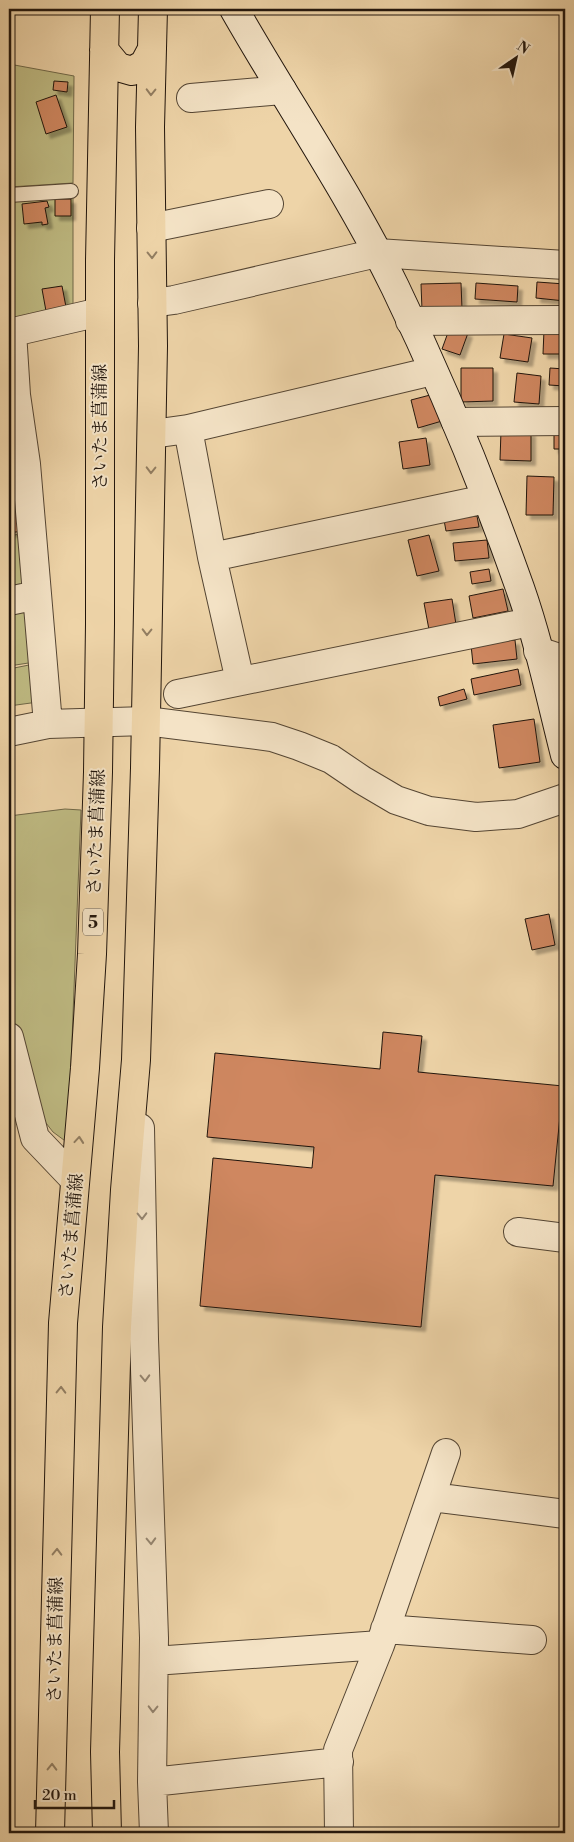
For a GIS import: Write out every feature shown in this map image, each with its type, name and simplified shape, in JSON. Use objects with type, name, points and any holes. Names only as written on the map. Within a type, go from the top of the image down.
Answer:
[{"type":"main road","name":"さいたま菖蒲線","points":[[50,1833],[63,1323],[92,954],[99,721],[100,312],[105,9]]},
{"type":"main road","points":[[107,1833],[105,1752],[117,1327],[125,1190],[136,1060],[146,721],[152,434],[150,127],[152,9]]},
{"type":"main road","points":[[104,50],[118,67],[132,71],[144,64],[152,49]]},
{"type":"street","points":[[234,9],[339,184],[377,253],[395,287],[456,422],[520,589],[565,755]]},
{"type":"street","points":[[191,98],[282,90]]},
{"type":"street","points":[[151,228],[269,204]]},
{"type":"street","points":[[152,303],[174,300],[377,253],[565,265]]},
{"type":"street","points":[[48,724],[37,595],[18,466],[16,395],[11,333],[100,312]]},
{"type":"street","points":[[410,321],[565,320]]},
{"type":"street","points":[[152,434],[188,429],[433,371]]},
{"type":"street","points":[[456,422],[565,421]]},
{"type":"street","points":[[188,429],[212,557],[240,681]]},
{"type":"street","points":[[212,557],[486,499]]},
{"type":"street","points":[[9,601],[37,595]]},
{"type":"street","points":[[178,694],[530,622]]},
{"type":"street","points":[[538,651],[565,660]]},
{"type":"street","points":[[9,732],[48,724],[146,721],[272,737],[331,759],[396,800],[429,812],[476,817],[518,814],[565,798]]},
{"type":"street","points":[[138,992],[144,1339],[154,1661],[152,1782],[154,1833]]},
{"type":"street","points":[[9,1038],[35,1138],[75,1180]]},
{"type":"street","points":[[518,1232],[565,1238]]},
{"type":"street","points":[[339,1833],[338,1750],[382,1637],[446,1453]]},
{"type":"street","points":[[432,1497],[565,1514]]},
{"type":"street","points":[[154,1661],[382,1637],[532,1640]]},
{"type":"street","points":[[152,1782],[339,1762]]},
{"type":"lane","points":[[9,195],[71,191]]},
{"type":"shaded area","points":[[9,64],[74,76],[73,183],[9,187]]},
{"type":"shaded area","points":[[73,195],[73,310],[9,326],[9,202]]},
{"type":"shaded area","points":[[11,477],[18,484],[22,510],[9,512],[9,478]]},
{"type":"shaded area","points":[[25,533],[25,588],[9,591],[9,536]]},
{"type":"shaded area","points":[[25,608],[35,662],[9,666],[9,612]]},
{"type":"shaded area","points":[[34,664],[38,702],[9,706],[9,669]]},
{"type":"shaded area","points":[[65,809],[81,810],[68,1143],[53,1132],[39,1114],[22,1066],[9,1003],[9,816]]},
{"type":"building","points":[[54,81],[68,82],[67,92],[53,90]]},
{"type":"building","points":[[56,95],[67,127],[46,134],[36,102]]},
{"type":"building","points":[[55,199],[71,199],[71,216],[55,216]]},
{"type":"building","points":[[47,201],[49,207],[45,208],[48,224],[42,225],[42,222],[24,224],[22,204]]},
{"type":"building","points":[[537,282],[565,284],[565,301],[536,298]]},
{"type":"building","points":[[461,283],[462,309],[422,310],[421,284]]},
{"type":"building","points":[[476,283],[518,286],[517,302],[475,299]]},
{"type":"building","points":[[62,286],[66,307],[46,311],[42,289]]},
{"type":"building","points":[[450,327],[468,333],[460,355],[442,349]]},
{"type":"building","points":[[544,330],[565,330],[565,354],[543,354]]},
{"type":"building","points":[[504,334],[532,338],[528,362],[500,358]]},
{"type":"building","points":[[461,368],[493,368],[493,401],[461,402]]},
{"type":"building","points":[[550,368],[565,369],[565,386],[549,385]]},
{"type":"building","points":[[517,373],[541,376],[539,404],[514,402]]},
{"type":"building","points":[[434,394],[442,421],[418,428],[411,400]]},
{"type":"building","points":[[501,431],[531,432],[531,461],[500,460]]},
{"type":"building","points":[[554,432],[565,432],[565,449],[554,449]]},
{"type":"building","points":[[426,438],[430,465],[403,469],[399,442]]},
{"type":"building","points":[[527,476],[554,477],[553,515],[526,515]]},
{"type":"building","points":[[19,511],[22,531],[9,533],[9,513]]},
{"type":"building","points":[[477,516],[479,527],[446,531],[444,520]]},
{"type":"building","points":[[429,535],[439,571],[417,576],[408,540]]},
{"type":"building","points":[[487,540],[489,558],[455,561],[453,543]]},
{"type":"building","points":[[489,569],[491,581],[472,584],[470,572]]},
{"type":"building","points":[[503,589],[508,611],[473,618],[469,596]]},
{"type":"building","points":[[452,599],[457,631],[430,635],[424,603]]},
{"type":"building","points":[[515,640],[517,659],[473,664],[471,645]]},
{"type":"building","points":[[518,669],[521,685],[474,695],[471,679]]},
{"type":"building","points":[[464,689],[467,699],[440,706],[438,697]]},
{"type":"building","points":[[534,719],[540,762],[499,768],[493,725]]},
{"type":"building","points":[[549,914],[555,945],[532,950],[525,919]]},
{"type":"building","points":[[383,1032],[422,1036],[418,1072],[563,1086],[553,1186],[435,1175],[421,1327],[200,1306],[213,1158],[312,1168],[314,1147],[207,1137],[215,1053],[380,1069]]}]
